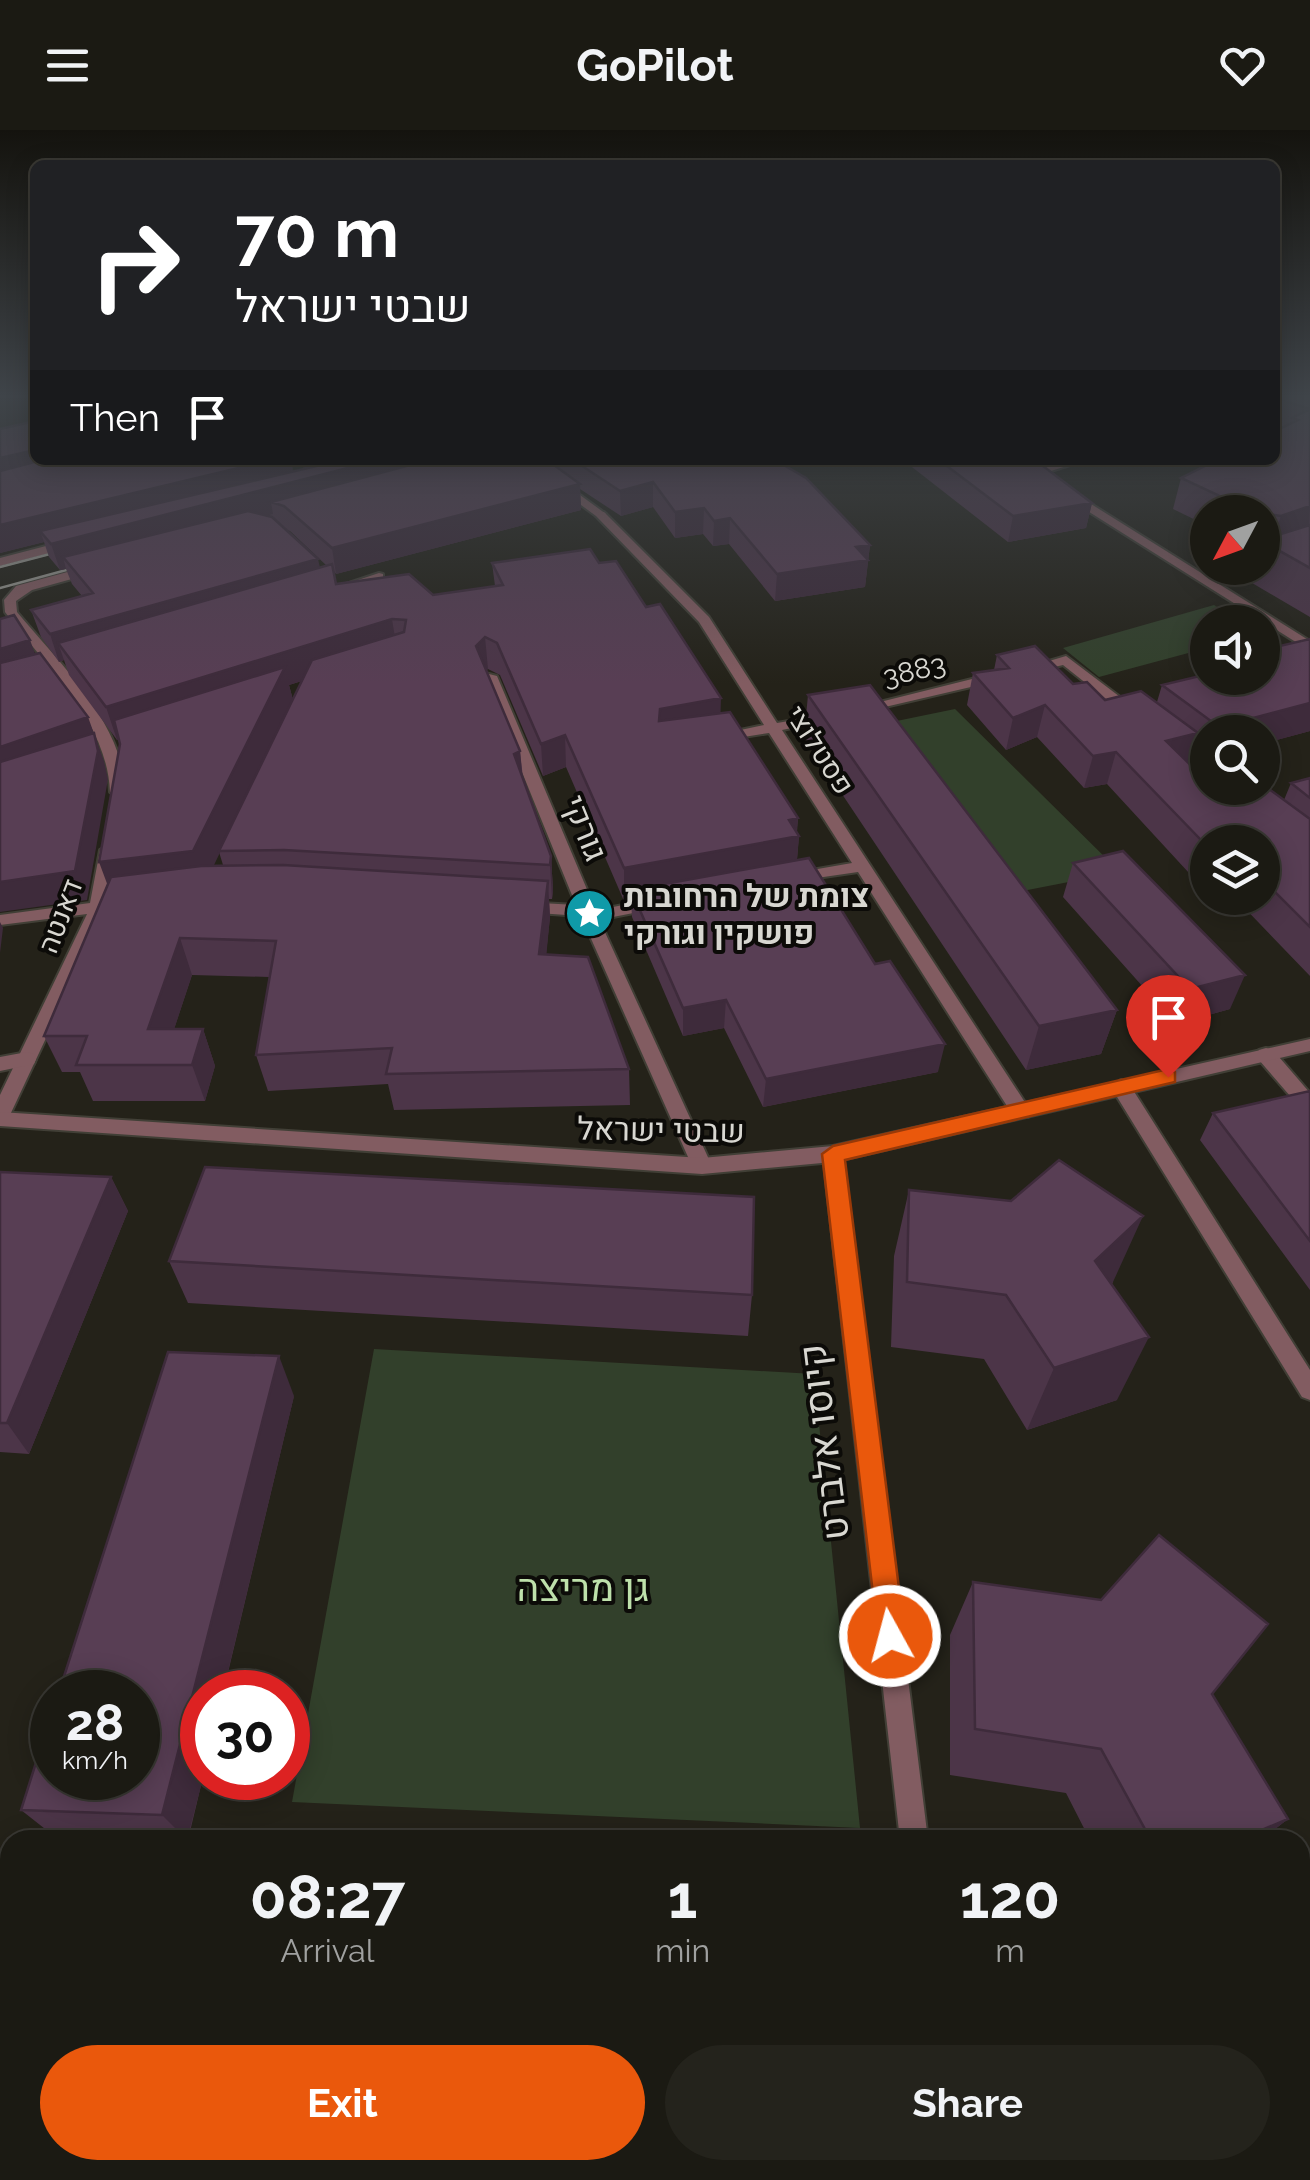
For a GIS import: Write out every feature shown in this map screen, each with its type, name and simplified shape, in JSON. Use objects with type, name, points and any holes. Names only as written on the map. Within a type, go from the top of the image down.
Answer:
[{"type":"street","name":"פסטלוצי","points":[[569,492],[600,514],[704,620],[1021,1112]]},
{"type":"street","points":[[1067,492],[1190,570]]},
{"type":"street","points":[[0,562],[75,543]]},
{"type":"street","points":[[0,594],[102,566]]},
{"type":"street","points":[[325,576],[339,588]]},
{"type":"street","points":[[320,594],[378,577]]},
{"type":"street","points":[[1213,585],[1310,647]]},
{"type":"street","points":[[29,586],[10,600],[11,612],[113,750],[120,779],[114,816]]},
{"type":"street","name":"3883","points":[[702,742],[774,729],[1066,660],[1190,758]]},
{"type":"street","points":[[38,676],[76,666]]},
{"type":"street","name":"גורקי","points":[[490,676],[586,910],[702,1166]]},
{"type":"street","points":[[94,756],[131,744]]},
{"type":"street","points":[[1248,805],[1268,820]]},
{"type":"street","name":"דאנטה","points":[[0,1117],[98,908],[110,834]]},
{"type":"street","points":[[781,881],[862,866]]},
{"type":"street","points":[[498,905],[613,912],[669,901]]},
{"type":"street","points":[[0,920],[136,903]]},
{"type":"street","name":"שבטי ישראל","points":[[0,1117],[702,1166],[833,1154],[1310,1045]]},
{"type":"street","points":[[1266,1055],[1310,1106]]},
{"type":"street","points":[[0,1064],[27,1059]]},
{"type":"street","points":[[1121,1087],[1310,1390]]},
{"type":"street","name":"קיוסו אלברט","points":[[833,1154],[913,1830]]},
{"type":"green space","points":[[1190,612],[1190,653],[1099,677],[1063,648]]},
{"type":"green space","points":[[955,709],[1120,872],[1012,893],[882,724]]},
{"type":"green space","name":"גן מריצה","points":[[374,1349],[814,1374],[860,1828],[292,1802],[310,1800],[310,1703]]},
{"type":"building","points":[[0,492],[139,492],[0,525]]},
{"type":"building","points":[[207,492],[255,492],[51,544],[40,531]]},
{"type":"building","points":[[310,492],[550,492],[332,548],[284,506],[271,502]]},
{"type":"building","points":[[660,492],[819,492],[870,545],[856,547],[868,560],[777,574],[730,518],[714,521],[704,508],[675,512]]},
{"type":"building","points":[[981,492],[1077,492],[1092,503],[1013,516]]},
{"type":"building","points":[[1210,492],[1310,492],[1310,506],[1281,516],[1280,495]]},
{"type":"building","points":[[248,511],[272,517],[318,559],[50,634],[31,610],[93,593],[63,557]]},
{"type":"building","points":[[1310,525],[1310,568],[1280,551],[1280,534]]},
{"type":"building","points":[[590,549],[599,563],[616,561],[646,607],[660,604],[721,698],[660,709],[659,721],[730,712],[798,818],[789,820],[799,836],[624,868],[565,735],[541,744],[497,643],[485,637],[476,646],[520,751],[514,754],[551,856],[550,865],[284,850],[219,851],[312,660],[404,632],[406,620],[392,619],[106,707],[58,643],[332,564],[336,584],[409,574],[433,595],[503,585],[492,563]]},
{"type":"building","points":[[14,615],[30,640],[0,649],[0,619]]},
{"type":"building","points":[[1310,639],[1310,703],[1264,715],[1203,715],[1162,685],[1190,678],[1190,695],[1280,695],[1280,646]]},
{"type":"building","points":[[1035,646],[1073,684],[1087,682],[1105,700],[1141,691],[1190,727],[1190,735],[1166,741],[1190,764],[1190,805],[1280,805],[1280,797],[1310,819],[1310,927],[1280,897],[1280,825],[1190,825],[1190,829],[1116,752],[1093,756],[1045,705],[1013,718],[973,673],[1009,668],[997,655]]},
{"type":"building","points":[[40,653],[88,717],[0,747],[0,663]]},
{"type":"building","points":[[285,667],[193,851],[99,862],[120,744],[114,720]]},
{"type":"building","points":[[870,685],[1117,1010],[1039,1026],[808,695]]},
{"type":"building","points":[[94,733],[98,751],[75,871],[0,882],[0,762]]},
{"type":"building","points":[[1310,778],[1310,798],[1291,783]]},
{"type":"building","points":[[1123,851],[1245,975],[1190,989],[1073,863]]},
{"type":"building","points":[[809,858],[875,964],[890,961],[945,1044],[766,1079],[726,1000],[683,1008],[631,890]]},
{"type":"building","points":[[283,865],[548,881],[539,954],[588,957],[629,1069],[386,1074],[392,1048],[256,1055],[276,941],[180,938],[148,1029],[203,1029],[192,1065],[76,1065],[87,1036],[44,1036],[111,877],[201,866]]},
{"type":"building","points":[[1310,1091],[1310,1241],[1213,1113]]},
{"type":"building","points":[[1059,1160],[1143,1216],[1095,1261],[1149,1337],[1054,1368],[1006,1295],[907,1282],[909,1190],[1011,1201]]},
{"type":"building","points":[[205,1167],[754,1197],[752,1295],[169,1261]]},
{"type":"building","points":[[0,1172],[111,1177],[7,1423],[0,1423]]},
{"type":"building","points":[[168,1352],[279,1356],[199,1670],[180,1670],[180,1744],[162,1815],[21,1810],[30,1782],[30,1800],[160,1800],[160,1670],[66,1670]]},
{"type":"building","points":[[1159,1535],[1268,1624],[1212,1694],[1288,1819],[1262,1830],[1146,1830],[1101,1749],[975,1729],[973,1582],[1101,1600]]},
{"type":"tram line","points":[[0,567],[73,548]]},
{"type":"tram line","points":[[0,588],[92,563]]},
{"type":"place","name":"צומת של הרחובות פושקין וגורקי","points":[[589,914]]},
{"type":"route","points":[[890,1636],[833,1154],[1168,1077]]}]
